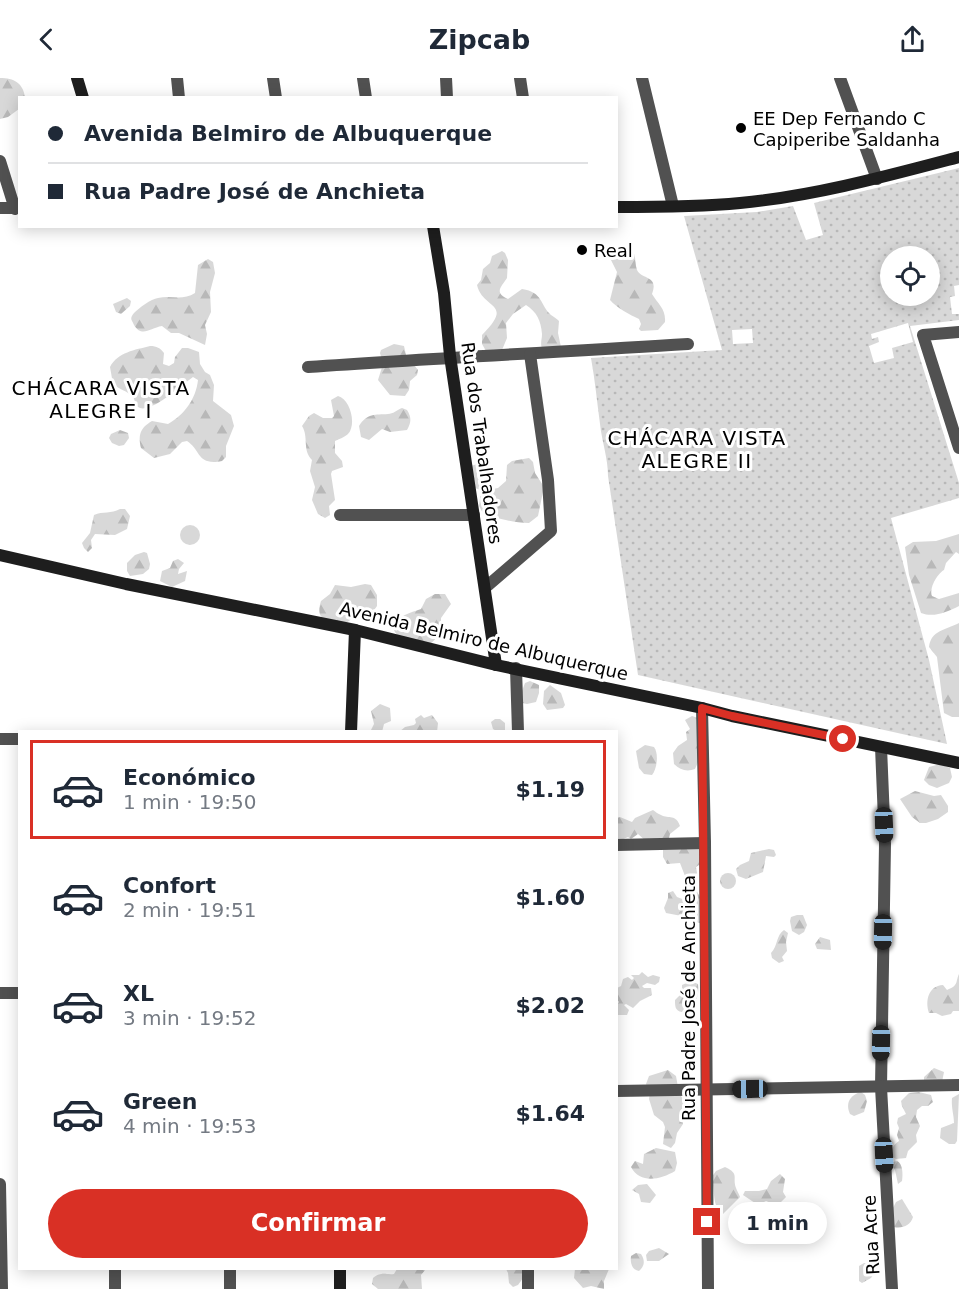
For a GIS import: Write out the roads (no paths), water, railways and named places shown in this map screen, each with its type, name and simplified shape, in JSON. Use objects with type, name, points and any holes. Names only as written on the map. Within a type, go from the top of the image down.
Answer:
[{"type":"main road","points":[[77,78],[82,96]]},
{"type":"main road","points":[[618,207],[739,203],[804,194],[877,179],[959,157]]},
{"type":"main road","name":"Rua dos Trabalhadores","points":[[433,228],[496,665]]},
{"type":"main road","name":"Avenida Belmiro de Albuquerque","points":[[0,555],[137,586],[355,630],[496,665],[959,763]]},
{"type":"main road","points":[[351,730],[355,630]]},
{"type":"main road","points":[[340,1270],[340,1289]]},
{"type":"street","points":[[177,78],[180,96]]},
{"type":"street","points":[[273,78],[276,96]]},
{"type":"street","points":[[363,78],[366,96]]},
{"type":"street","points":[[446,78],[447,96]]},
{"type":"street","points":[[520,78],[523,96]]},
{"type":"street","points":[[642,78],[673,206]]},
{"type":"street","points":[[840,78],[877,179]]},
{"type":"street","points":[[0,161],[17,208],[0,208]]},
{"type":"street","points":[[959,332],[923,335],[959,448]]},
{"type":"street","points":[[308,367],[450,356],[530,354],[688,344]]},
{"type":"street","points":[[486,587],[551,531],[548,480],[530,354]]},
{"type":"street","points":[[340,515],[474,515]]},
{"type":"street","points":[[516,668],[518,730]]},
{"type":"street","name":"Rua Padre José de Anchieta","points":[[702,708],[708,1289]]},
{"type":"street","points":[[0,739],[18,739]]},
{"type":"street","name":"Rua Acre","points":[[881,747],[885,844],[881,1087],[892,1289]]},
{"type":"street","points":[[618,845],[705,843]]},
{"type":"street","points":[[0,993],[18,993]]},
{"type":"street","points":[[618,1091],[959,1085]]},
{"type":"street","points":[[0,1184],[2,1289]]},
{"type":"street","points":[[115,1270],[115,1289]]},
{"type":"street","points":[[230,1270],[230,1289]]},
{"type":"street","points":[[528,1270],[528,1289]]},
{"type":"place","name":"EE Dep Fernando C Capiperibe Saldanha","points":[[741,128]]},
{"type":"place","name":"Real","points":[[582,250]]},
{"type":"district","name":"CHÁCARA VISTA ALEGRE I","points":[[101,400]]},
{"type":"district","name":"CHÁCARA VISTA ALEGRE II","points":[[697,450]]}]
